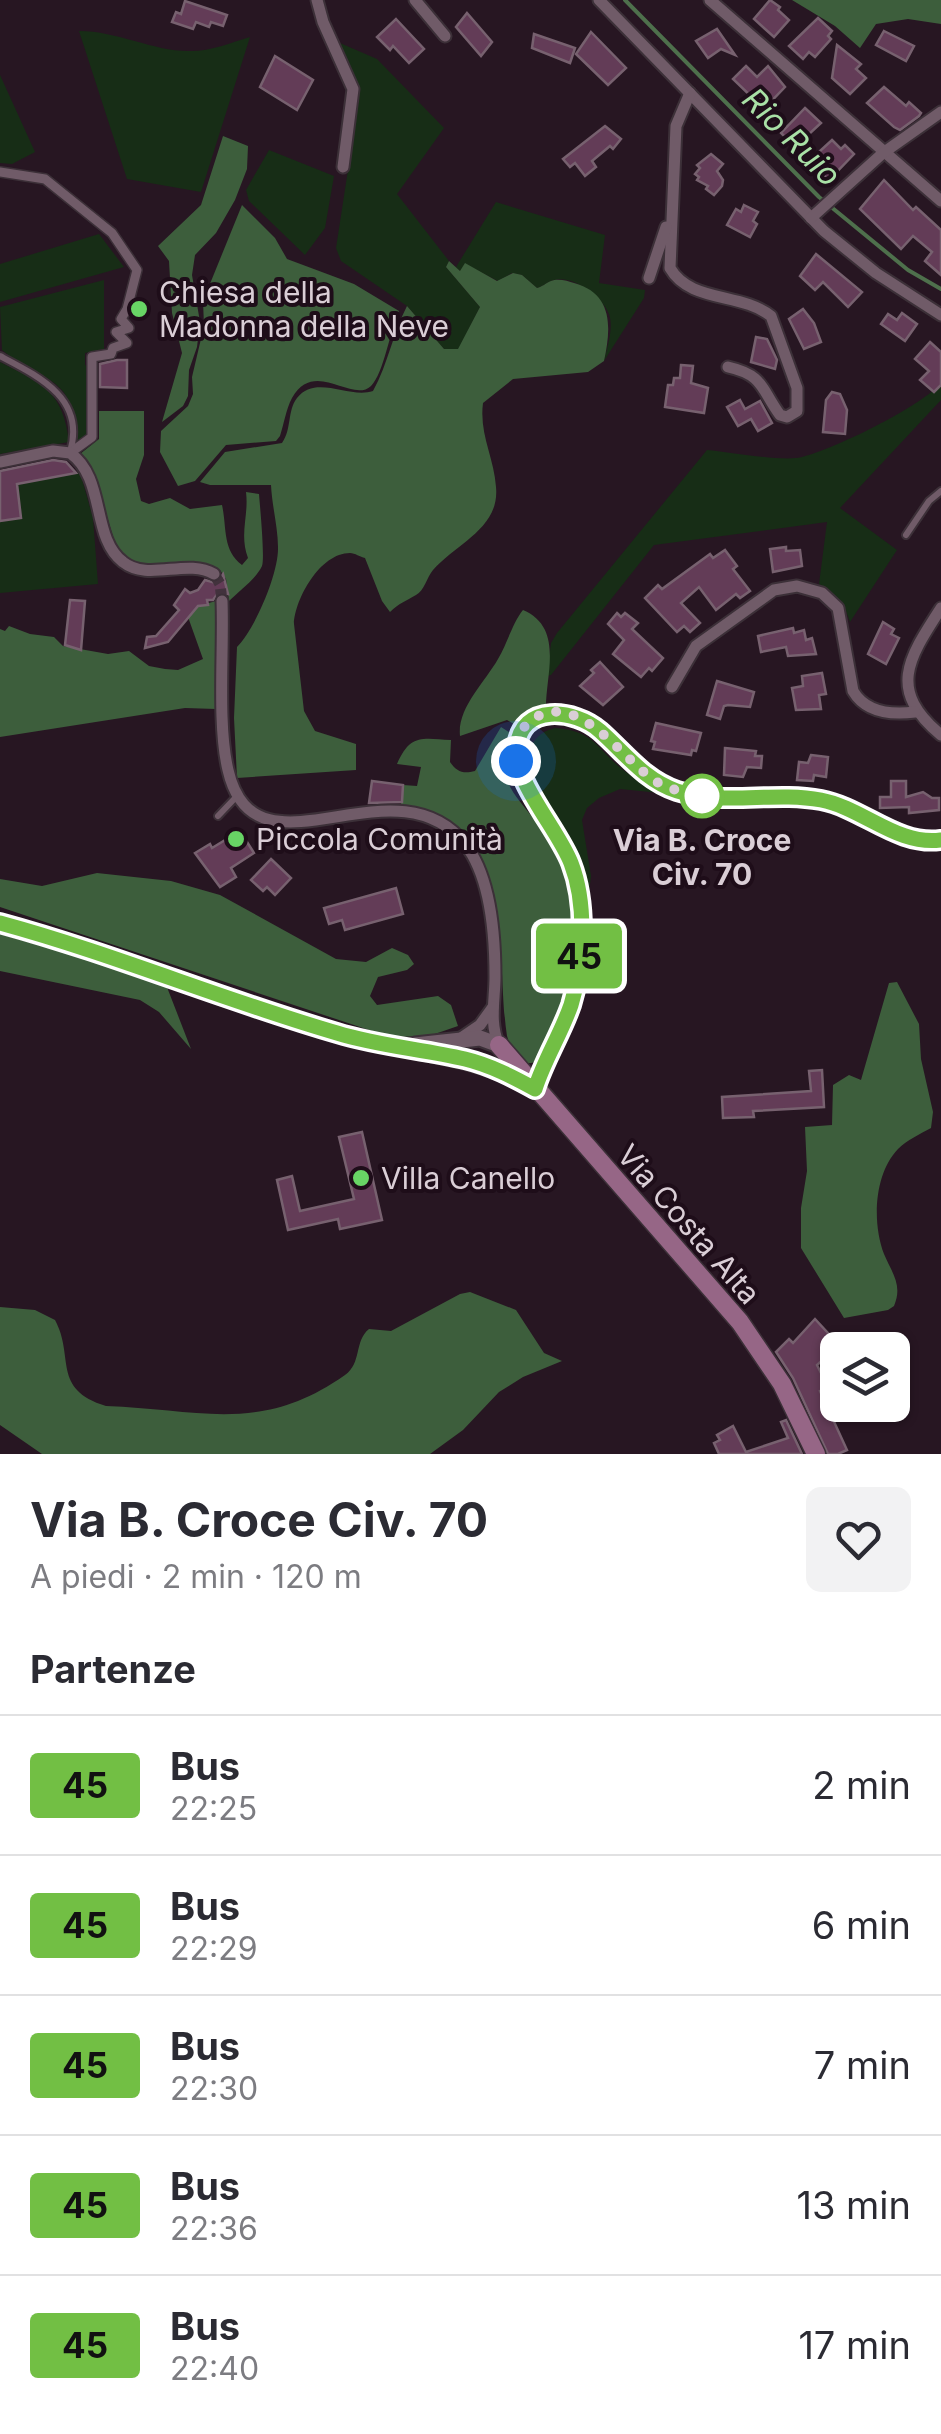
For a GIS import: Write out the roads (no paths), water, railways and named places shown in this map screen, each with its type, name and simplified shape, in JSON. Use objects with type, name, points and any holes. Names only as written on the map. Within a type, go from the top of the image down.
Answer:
[{"type":"main road","name":"Via Costa Alta","points":[[499,1045],[740,1322],[782,1384],[816,1454]]},
{"type":"street","points":[[317,0],[352,89],[343,167]]},
{"type":"street","points":[[414,0],[445,36]]},
{"type":"street","points":[[599,0],[876,273],[941,315]]},
{"type":"street","points":[[710,0],[941,201]]},
{"type":"street","points":[[690,93],[676,126],[670,268],[676,279],[689,288],[746,303],[771,316],[797,388],[797,411],[787,417],[780,415],[763,384],[752,374],[728,367]]},
{"type":"street","points":[[816,214],[884,153],[941,112]]},
{"type":"street","points":[[0,172],[45,179],[112,233],[137,270],[121,319],[128,328],[116,332],[127,343],[114,348],[111,354],[92,356],[92,437],[70,453]]},
{"type":"street","points":[[649,278],[671,213]]},
{"type":"street","points":[[0,462],[62,450],[70,453],[88,472],[112,551],[121,561],[131,568],[195,568],[214,574]]},
{"type":"street","points":[[672,687],[696,646],[774,590],[798,586],[822,593],[838,608],[853,691],[858,699],[885,712],[915,712]]},
{"type":"street","points":[[222,601],[226,756],[238,795],[262,816],[282,824],[400,809],[428,816],[448,827],[472,853],[484,884],[494,958],[493,1007],[499,1045]]},
{"type":"street","points":[[941,608],[916,646],[909,694],[915,712],[941,736]]},
{"type":"street","points":[[0,924],[174,977],[321,1028],[388,1046],[464,1059],[535,1089],[570,1006],[580,942],[578,892],[572,865],[516,761],[518,738],[529,721],[552,713],[584,719],[634,765],[676,790],[716,798],[822,800],[914,840],[941,840]]},
{"type":"street","points":[[461,1039],[480,1025],[493,1007]]},
{"type":"street","points":[[388,1046],[480,1038],[499,1045]]},
{"type":"street","points":[[464,1059],[481,1056],[499,1045]]},
{"type":"lane","points":[[0,356],[49,384],[67,402],[73,425],[70,453]]},
{"type":"lane","points":[[906,536],[929,501],[941,491]]},
{"type":"lane","points":[[218,816],[238,795]]},
{"type":"waterway","name":"Rio Ruio","points":[[625,0],[819,197],[908,270],[941,289]]},
{"type":"tunnel","points":[[214,574],[222,601]]},
{"type":"place","name":"Chiesa della Madonna della Neve","points":[[139,309]]},
{"type":"place","name":"Via B. Croce Civ. 70","points":[[702,796]]},
{"type":"place","name":"Piccola Comunità","points":[[236,839]]},
{"type":"place","name":"Villa Canello","points":[[361,1178]]}]
